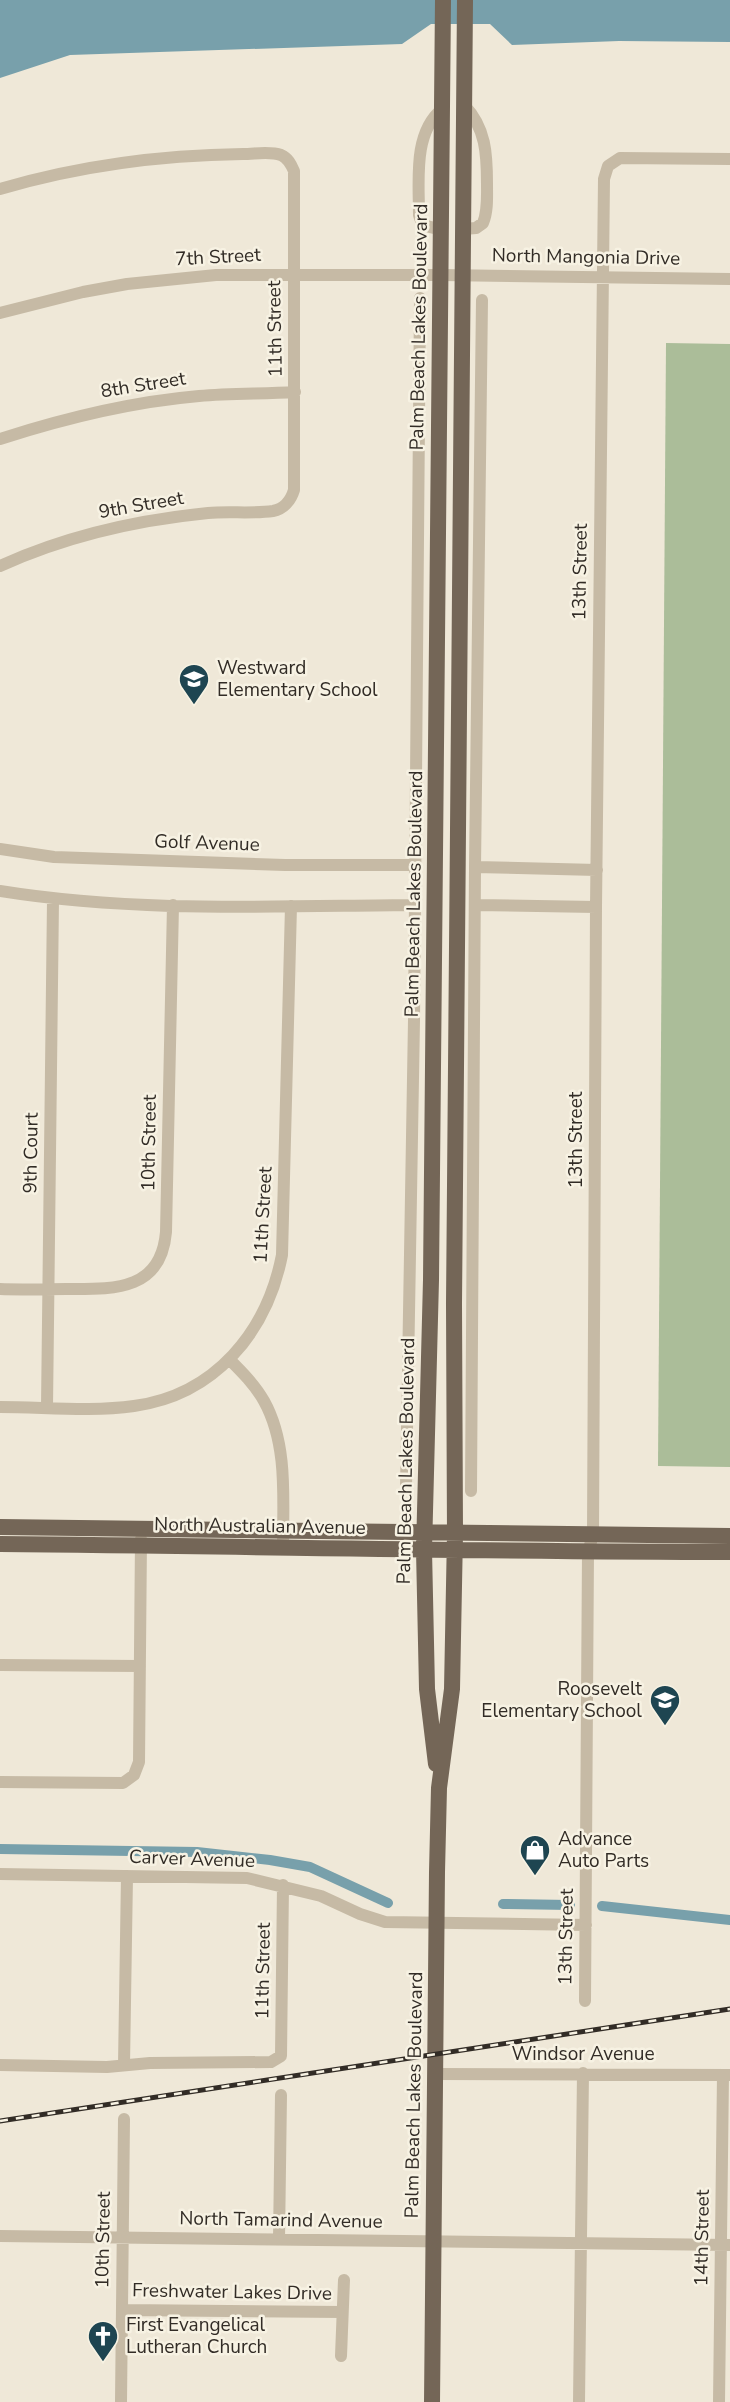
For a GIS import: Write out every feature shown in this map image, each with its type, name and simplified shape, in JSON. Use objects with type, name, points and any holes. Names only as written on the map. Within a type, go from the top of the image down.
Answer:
[{"type":"main road","name":"Palm Beach Lakes Boulevard","points":[[439,1788],[427,1689],[424,1542],[431,1280],[443,0]]},
{"type":"main road","name":"Palm Beach Lakes Boulevard","points":[[432,2402],[439,1788],[452,1689],[455,1542],[464,1409],[455,1210],[465,0]]},
{"type":"main road","points":[[438,580],[461,579]]},
{"type":"main road","points":[[431,1210],[455,1210]]},
{"type":"main road","name":"North Australian Avenue","points":[[0,1527],[141,1537]]},
{"type":"main road","name":"North Australian Avenue","points":[[0,1544],[141,1537],[455,1542],[593,1535],[730,1536]]},
{"type":"main road","name":"North Australian Avenue","points":[[455,1542],[588,1552],[730,1552]]},
{"type":"street","points":[[464,105],[473,115],[486,145],[487,205],[483,223],[476,228],[464,229]]},
{"type":"street","points":[[441,229],[426,226],[419,215],[421,152],[425,132],[433,117],[442,109]]},
{"type":"street","name":"11th Street","points":[[0,189],[55,175],[137,162],[232,154],[274,154],[287,159],[294,171],[294,490],[290,501]]},
{"type":"street","name":"13th Street","points":[[585,2001],[588,1552],[593,1535],[604,179],[608,166],[620,158],[730,159]]},
{"type":"street","name":"7th Street","points":[[0,313],[127,284],[216,275],[441,275]]},
{"type":"street","name":"North Mangonia Drive","points":[[441,275],[730,279]]},
{"type":"street","points":[[406,1488],[414,1020],[420,298]]},
{"type":"street","points":[[471,1491],[464,1409],[475,1021],[482,300]]},
{"type":"street","name":"8th Street","points":[[0,439],[75,416],[157,401],[229,394],[295,393]]},
{"type":"street","points":[[419,400],[440,399]]},
{"type":"street","points":[[463,400],[480,399]]},
{"type":"street","name":"9th Street","points":[[0,565],[113,528],[187,515],[276,511],[290,501]]},
{"type":"street","name":"Golf Avenue","points":[[0,849],[54,857],[285,865],[414,865]]},
{"type":"street","points":[[475,867],[597,870]]},
{"type":"street","points":[[0,891],[53,900],[173,905],[414,905]]},
{"type":"street","name":"9th Court","points":[[47,1407],[53,900]]},
{"type":"street","name":"10th Street","points":[[48,1290],[113,1289],[127,1286],[150,1271],[159,1260],[164,1247],[167,1219],[173,905]]},
{"type":"street","points":[[475,905],[596,907]]},
{"type":"street","name":"11th Street","points":[[47,1407],[113,1408],[150,1403],[185,1390],[229,1359],[261,1318],[271,1298],[282,1255],[290,906]]},
{"type":"street","points":[[414,1020],[433,1020]]},
{"type":"street","points":[[456,1021],[475,1021]]},
{"type":"street","points":[[410,1279],[431,1280]]},
{"type":"street","points":[[0,1289],[48,1290]]},
{"type":"street","points":[[229,1359],[264,1400],[277,1432],[281,1458],[283,1538]]},
{"type":"street","points":[[0,1407],[47,1407]]},
{"type":"street","points":[[0,1782],[123,1783],[138,1769],[141,1537]]},
{"type":"street","points":[[0,1665],[140,1666]]},
{"type":"street","name":"Carver Avenue","points":[[0,1874],[247,1878],[321,1895],[374,1919],[437,1923],[586,1925]]},
{"type":"street","points":[[0,2065],[124,2065],[127,1876]]},
{"type":"street","name":"11th Street","points":[[124,2065],[271,2062],[281,2056],[283,1885]]},
{"type":"street","points":[[579,2402],[583,2073]]},
{"type":"street","name":"Windsor Avenue","points":[[436,2074],[726,2075]]},
{"type":"street","name":"14th Street","points":[[719,2402],[725,2245],[726,2075]]},
{"type":"street","points":[[279,2239],[281,2095]]},
{"type":"street","name":"10th Street","points":[[121,2402],[124,2119]]},
{"type":"street","name":"North Tamarind Avenue","points":[[0,2236],[725,2245]]},
{"type":"street","name":"Freshwater Lakes Drive","points":[[341,2356],[344,2280]]},
{"type":"street","name":"Freshwater Lakes Drive","points":[[122,2310],[342,2312]]},
{"type":"green space","points":[[666,343],[730,344],[730,1467],[658,1466]]},
{"type":"water","points":[[0,0],[730,0],[730,42],[619,41],[512,45],[490,24],[431,24],[402,44],[70,55],[0,78]]},
{"type":"waterway","points":[[0,1849],[197,1852],[270,1860],[310,1867],[388,1903]]},
{"type":"waterway","points":[[503,1904],[570,1905]]},
{"type":"waterway","points":[[602,1906],[730,1920]]},
{"type":"railway","points":[[0,2121],[730,2009]]},
{"type":"place","name":"Westward Elementary School","points":[[194,706]]},
{"type":"place","name":"Roosevelt Elementary School","points":[[665,1727]]},
{"type":"place","name":"Advance Auto Parts","points":[[535,1877]]},
{"type":"place","name":"First Evangelical Lutheran Church","points":[[103,2363]]}]
